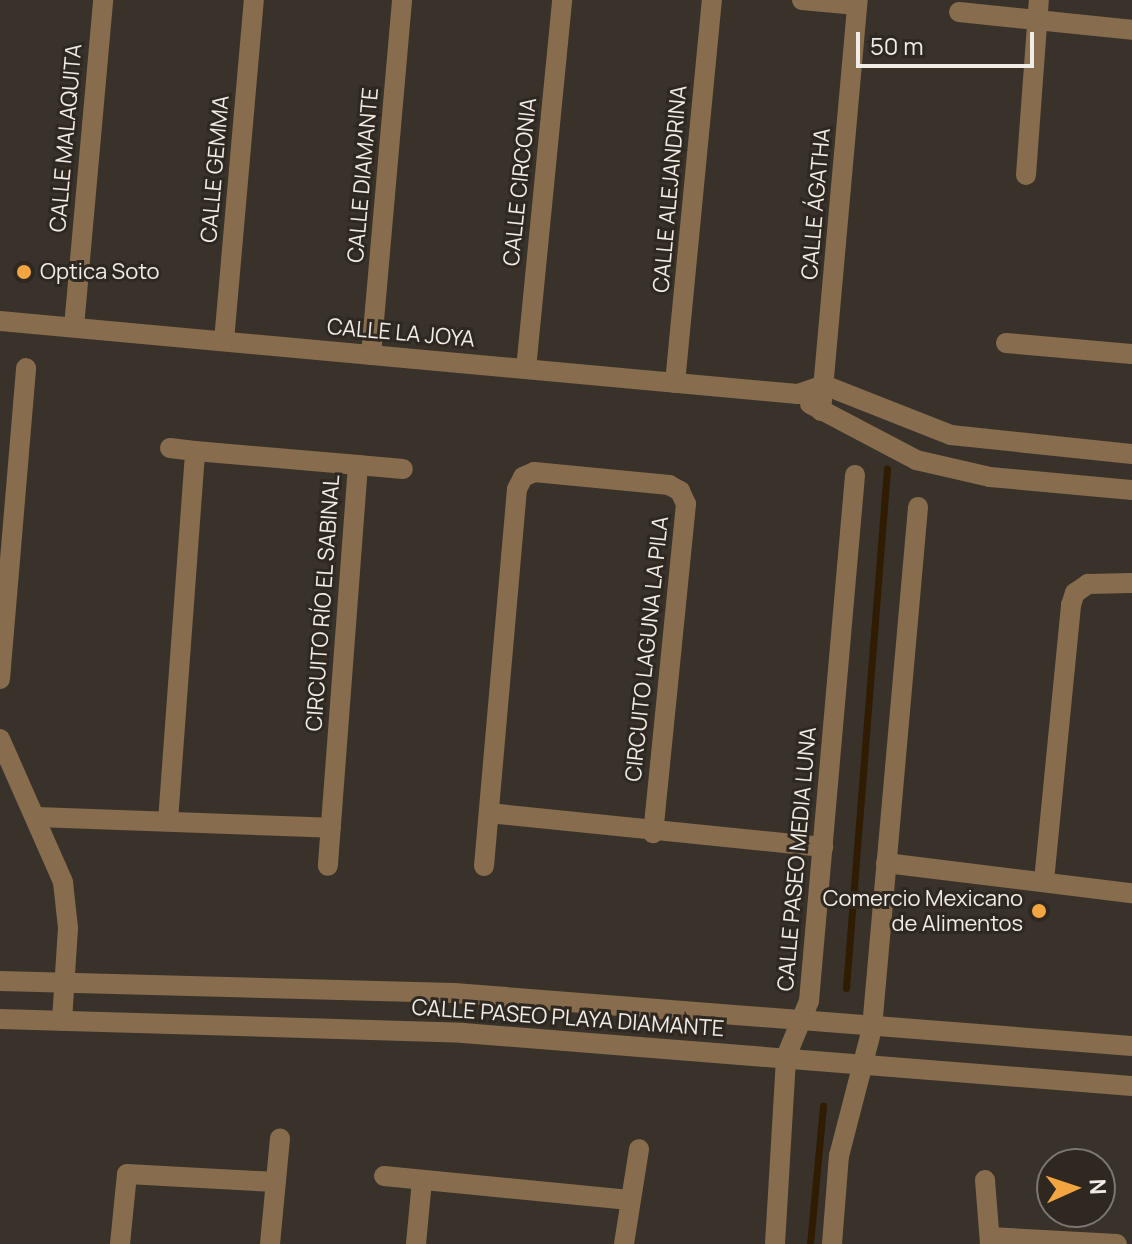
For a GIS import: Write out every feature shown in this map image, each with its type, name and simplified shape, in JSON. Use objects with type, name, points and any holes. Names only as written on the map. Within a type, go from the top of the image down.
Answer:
[{"type":"street","name":"CALLE MALAQUITA","points":[[74,327],[103,0]]},
{"type":"street","name":"CALLE GEMMA","points":[[224,341],[254,0]]},
{"type":"street","name":"CALLE DIAMANTE","points":[[371,355],[402,0]]},
{"type":"street","name":"CALLE CIRCONIA","points":[[526,369],[562,0]]},
{"type":"street","name":"CALLE ALEJANDRINA","points":[[675,383],[712,0]]},
{"type":"street","points":[[802,0],[858,2]]},
{"type":"street","name":"CALLE ÁGATHA","points":[[821,411],[858,2]]},
{"type":"street","points":[[1026,175],[1039,10]]},
{"type":"street","points":[[959,12],[1039,10],[1132,30]]},
{"type":"street","name":"CALLE LA JOYA","points":[[0,321],[798,394],[824,385]]},
{"type":"street","points":[[1006,343],[1132,354]]},
{"type":"street","points":[[0,679],[26,368]]},
{"type":"street","points":[[824,385],[951,435],[1132,454]]},
{"type":"street","points":[[798,394],[821,411],[916,460],[990,477],[1132,490]]},
{"type":"street","name":"CIRCUITO RÍO EL SABINAL","points":[[170,448],[358,465],[328,866]]},
{"type":"street","points":[[168,821],[195,451]]},
{"type":"street","points":[[358,465],[403,469]]},
{"type":"street","name":"CIRCUITO LAGUNA LA PILA","points":[[484,866],[517,489],[523,477],[534,472],[669,485],[680,491],[686,504],[653,833]]},
{"type":"street","name":"CALLE PASEO MEDIA LUNA","points":[[775,1244],[786,1057],[803,1022],[823,847],[855,475]]},
{"type":"street","points":[[832,1244],[839,1156],[872,1028],[918,507]]},
{"type":"street","points":[[1044,881],[1071,605],[1075,593],[1088,584],[1132,583]]},
{"type":"street","points":[[0,739],[37,817],[63,882],[68,928],[62,1021]]},
{"type":"street","points":[[489,813],[653,833],[823,847]]},
{"type":"street","points":[[37,817],[331,828]]},
{"type":"street","points":[[886,863],[1132,893]]},
{"type":"street","name":"CALLE PASEO PLAYA DIAMANTE","points":[[0,981],[454,993],[1132,1046]]},
{"type":"street","name":"CALLE PASEO PLAYA DIAMANTE","points":[[0,1019],[463,1033],[865,1062],[1132,1086]]},
{"type":"street","points":[[270,1244],[280,1138]]},
{"type":"street","points":[[624,1244],[627,1200],[639,1149]]},
{"type":"street","points":[[120,1244],[127,1174],[276,1182]]},
{"type":"street","points":[[384,1176],[627,1200]]},
{"type":"street","points":[[416,1244],[422,1180]]},
{"type":"street","points":[[985,1180],[990,1241],[1117,1244]]},
{"type":"waterway","points":[[846,988],[887,469]]},
{"type":"waterway","points":[[810,1244],[823,1106]]},
{"type":"place","name":"Optica Soto","points":[[24,272]]},
{"type":"place","name":"Comercio Mexicano de Alimentos","points":[[1039,911]]}]
